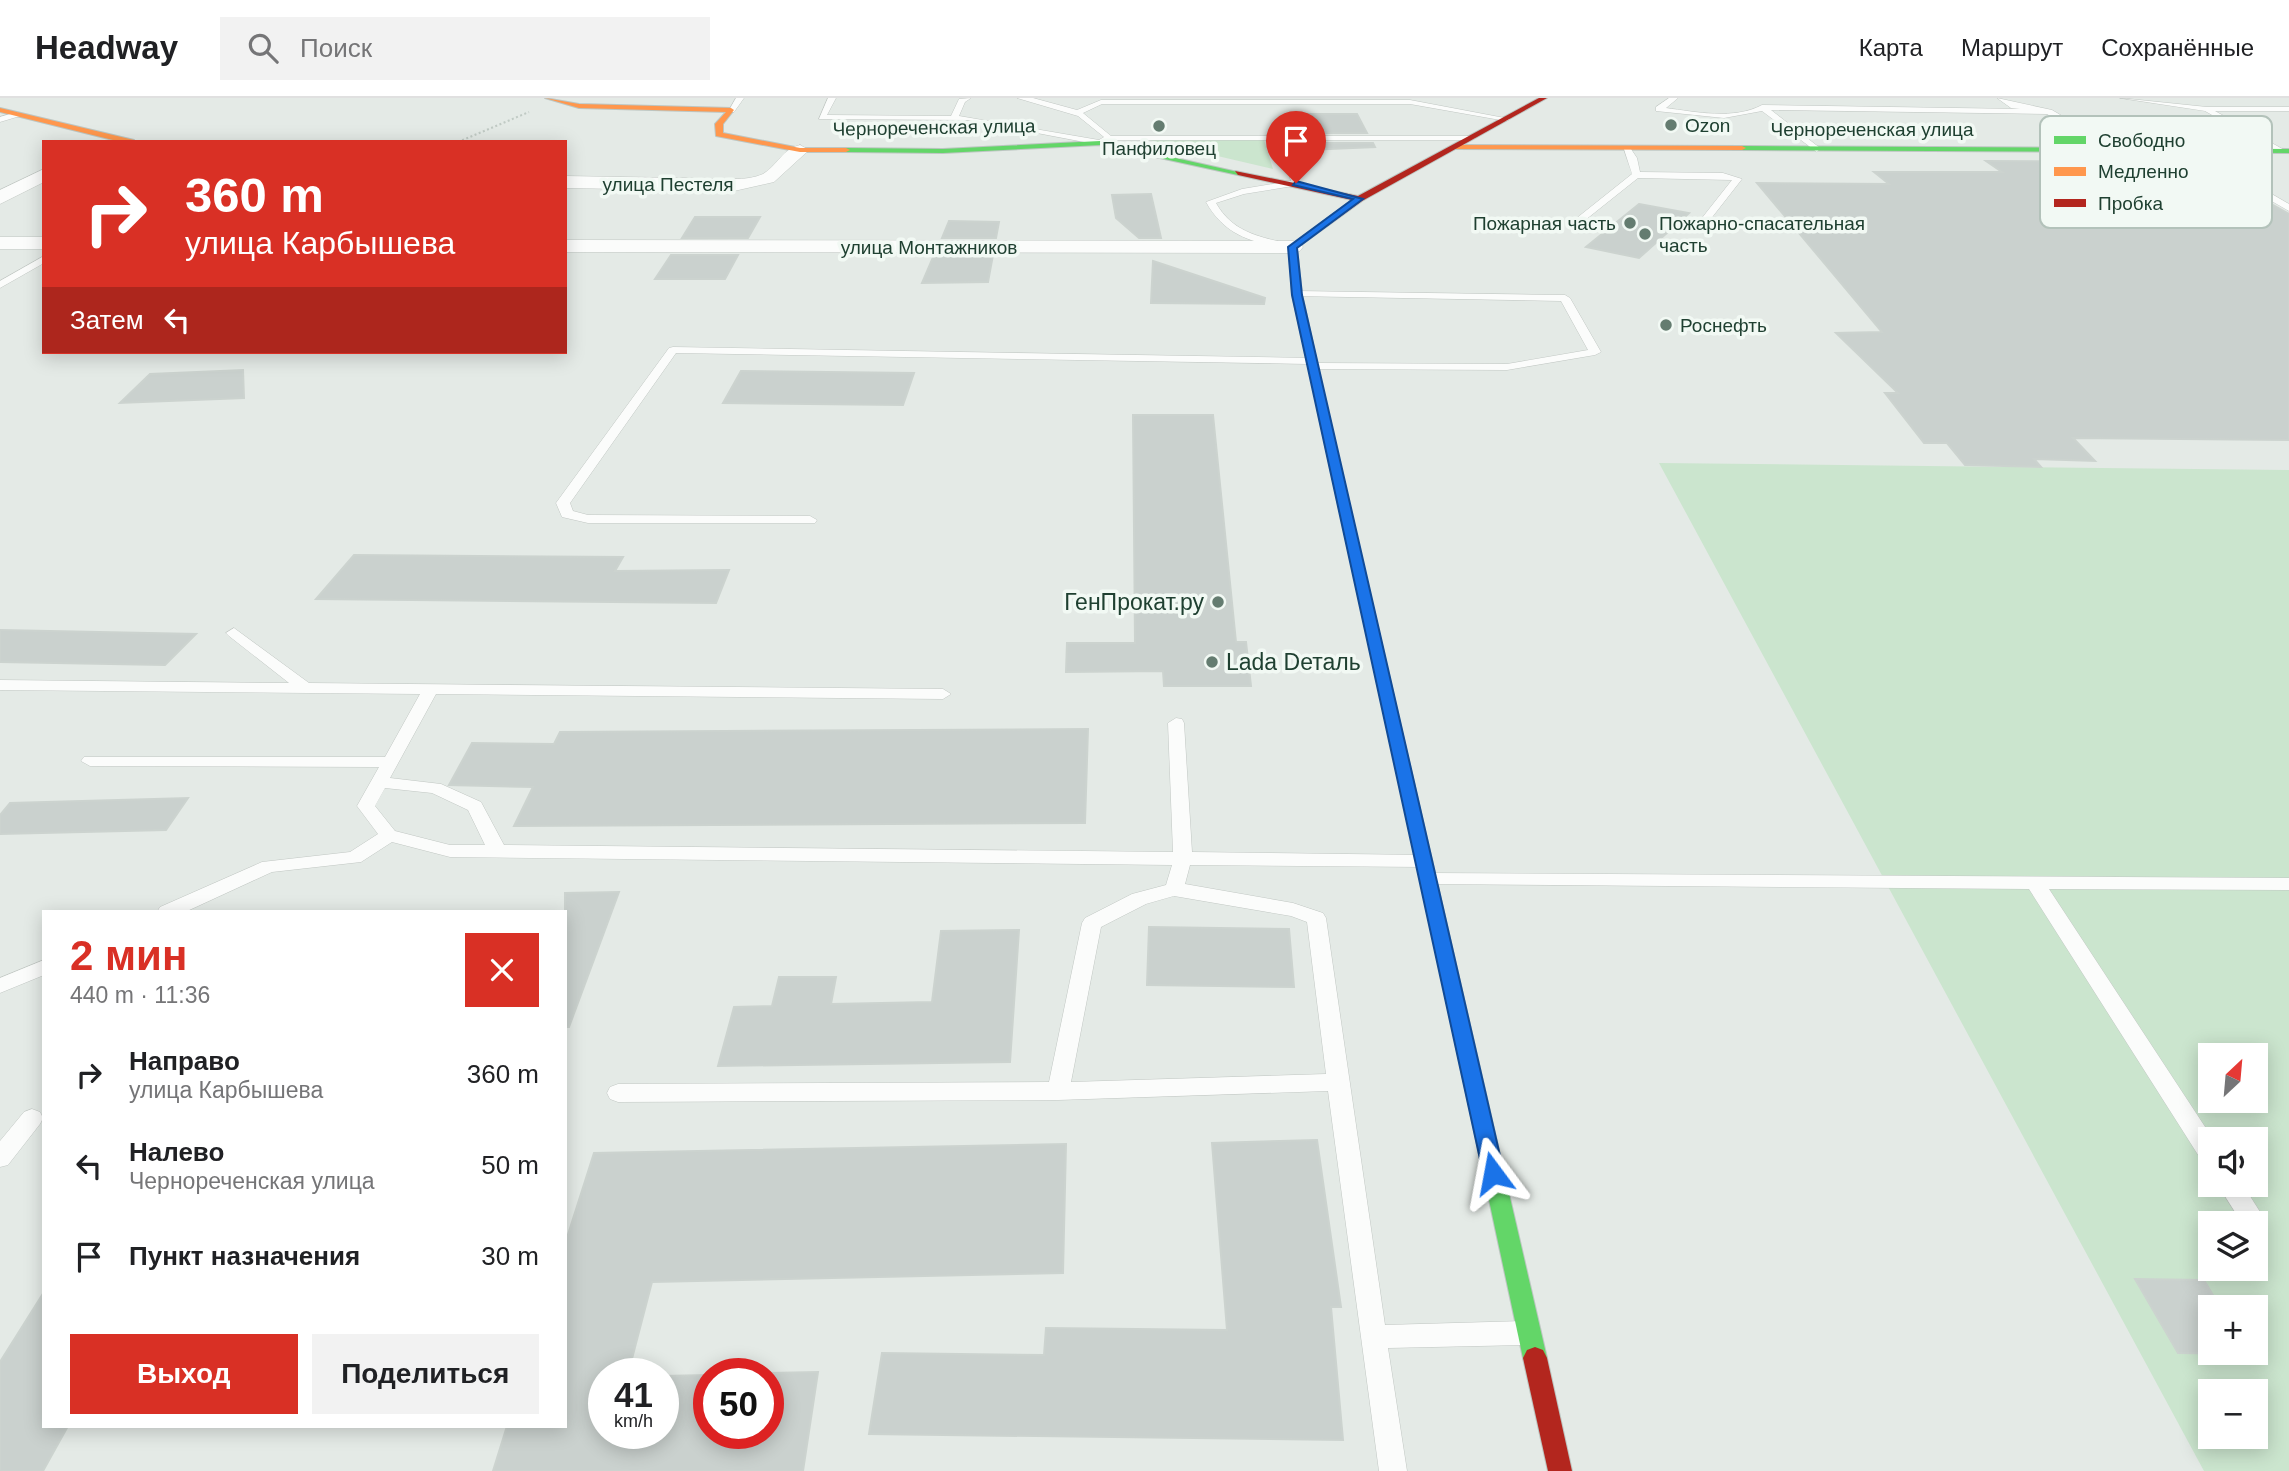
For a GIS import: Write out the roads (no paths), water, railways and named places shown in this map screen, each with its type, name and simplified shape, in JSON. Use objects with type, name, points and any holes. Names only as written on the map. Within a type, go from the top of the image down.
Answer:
[{"type":"main road","name":"Чернореченская улица","points":[[548,98],[579,106],[735,104]]},
{"type":"main road","points":[[1544,98],[1359,199],[1293,247],[1297,295],[1312,364],[1560,1471]]},
{"type":"main road","name":"Чернореченская улица","points":[[735,104],[719,124],[719,134],[800,150],[943,151],[1105,141],[1359,199]]},
{"type":"main road","points":[[0,110],[109,140]]},
{"type":"main road","name":"Чернореченская улица","points":[[1455,147],[2040,151]]},
{"type":"street","name":"улица Пестеля","points":[[567,182],[722,185],[753,183],[775,174],[784,160],[800,150]]},
{"type":"street","points":[[0,198],[42,175]]},
{"type":"street","points":[[0,243],[42,243]]},
{"type":"street","name":"улица Монтажников","points":[[567,246],[1293,247]]},
{"type":"lane","points":[[832,98],[822,117],[968,118],[1105,141],[1471,138]]},
{"type":"lane","points":[[954,118],[962,101],[967,98]]},
{"type":"lane","points":[[1021,98],[1054,104],[1085,116],[1105,141]]},
{"type":"lane","points":[[1674,98],[1659,109],[1719,118],[1745,115],[1763,108],[2049,112]]},
{"type":"lane","points":[[1760,98],[1763,108],[1817,150]]},
{"type":"lane","points":[[2001,98],[2014,106],[2049,112],[2056,116]]},
{"type":"lane","points":[[2124,98],[2207,109],[2289,109]]},
{"type":"lane","points":[[2235,98],[2239,109]]},
{"type":"lane","points":[[1077,113],[1103,100],[1410,102],[1507,119]]},
{"type":"lane","points":[[2207,109],[2220,116]]},
{"type":"lane","points":[[0,120],[17,114]]},
{"type":"lane","points":[[1281,138],[1296,183],[1242,192],[1211,202],[1220,220],[1249,239],[1293,247]]},
{"type":"lane","points":[[1626,148],[1633,158],[1636,175]]},
{"type":"lane","points":[[1576,223],[1636,175],[1723,176],[1738,179],[1703,223]]},
{"type":"lane","points":[[2272,198],[2289,208]]},
{"type":"lane","points":[[0,285],[42,260]]},
{"type":"lane","points":[[810,520],[589,519],[568,514],[563,503],[673,350],[1507,367],[1595,352],[1565,298],[1297,295]]},
{"type":"lane","points":[[234,633],[307,689]]},
{"type":"lane","points":[[0,685],[943,694]]},
{"type":"lane","points":[[430,691],[366,806],[389,835],[450,850],[1183,858],[1426,870],[2035,883],[2289,884]]},
{"type":"lane","points":[[1174,889],[1183,858],[1176,723]]},
{"type":"lane","points":[[90,761],[391,762]]},
{"type":"lane","points":[[380,782],[435,788],[475,806],[498,852]]},
{"type":"lane","points":[[171,910],[269,866],[354,858],[389,835]]},
{"type":"lane","points":[[2035,883],[2198,1135]]},
{"type":"lane","points":[[1058,1091],[1092,923],[1139,899],[1174,889],[1293,910],[1316,919],[1393,1471]]},
{"type":"lane","points":[[0,986],[42,968]]},
{"type":"lane","points":[[618,1093],[1058,1091],[1338,1082]]},
{"type":"lane","points":[[0,1158],[32,1118]]},
{"type":"lane","points":[[1373,1337],[1529,1333]]},
{"type":"place","name":"Ozon","points":[[1671,125]]},
{"type":"place","name":"Панфиловец","points":[[1159,126]]},
{"type":"place","name":"Пожарная часть","points":[[1630,223]]},
{"type":"place","name":"Пожарно-спасательная часть","points":[[1645,234]]},
{"type":"place","name":"Роснефть","points":[[1666,325]]},
{"type":"place","name":"ГенПрокат.ру","points":[[1218,602]]},
{"type":"place","name":"Lada Dеталь","points":[[1212,662]]}]
